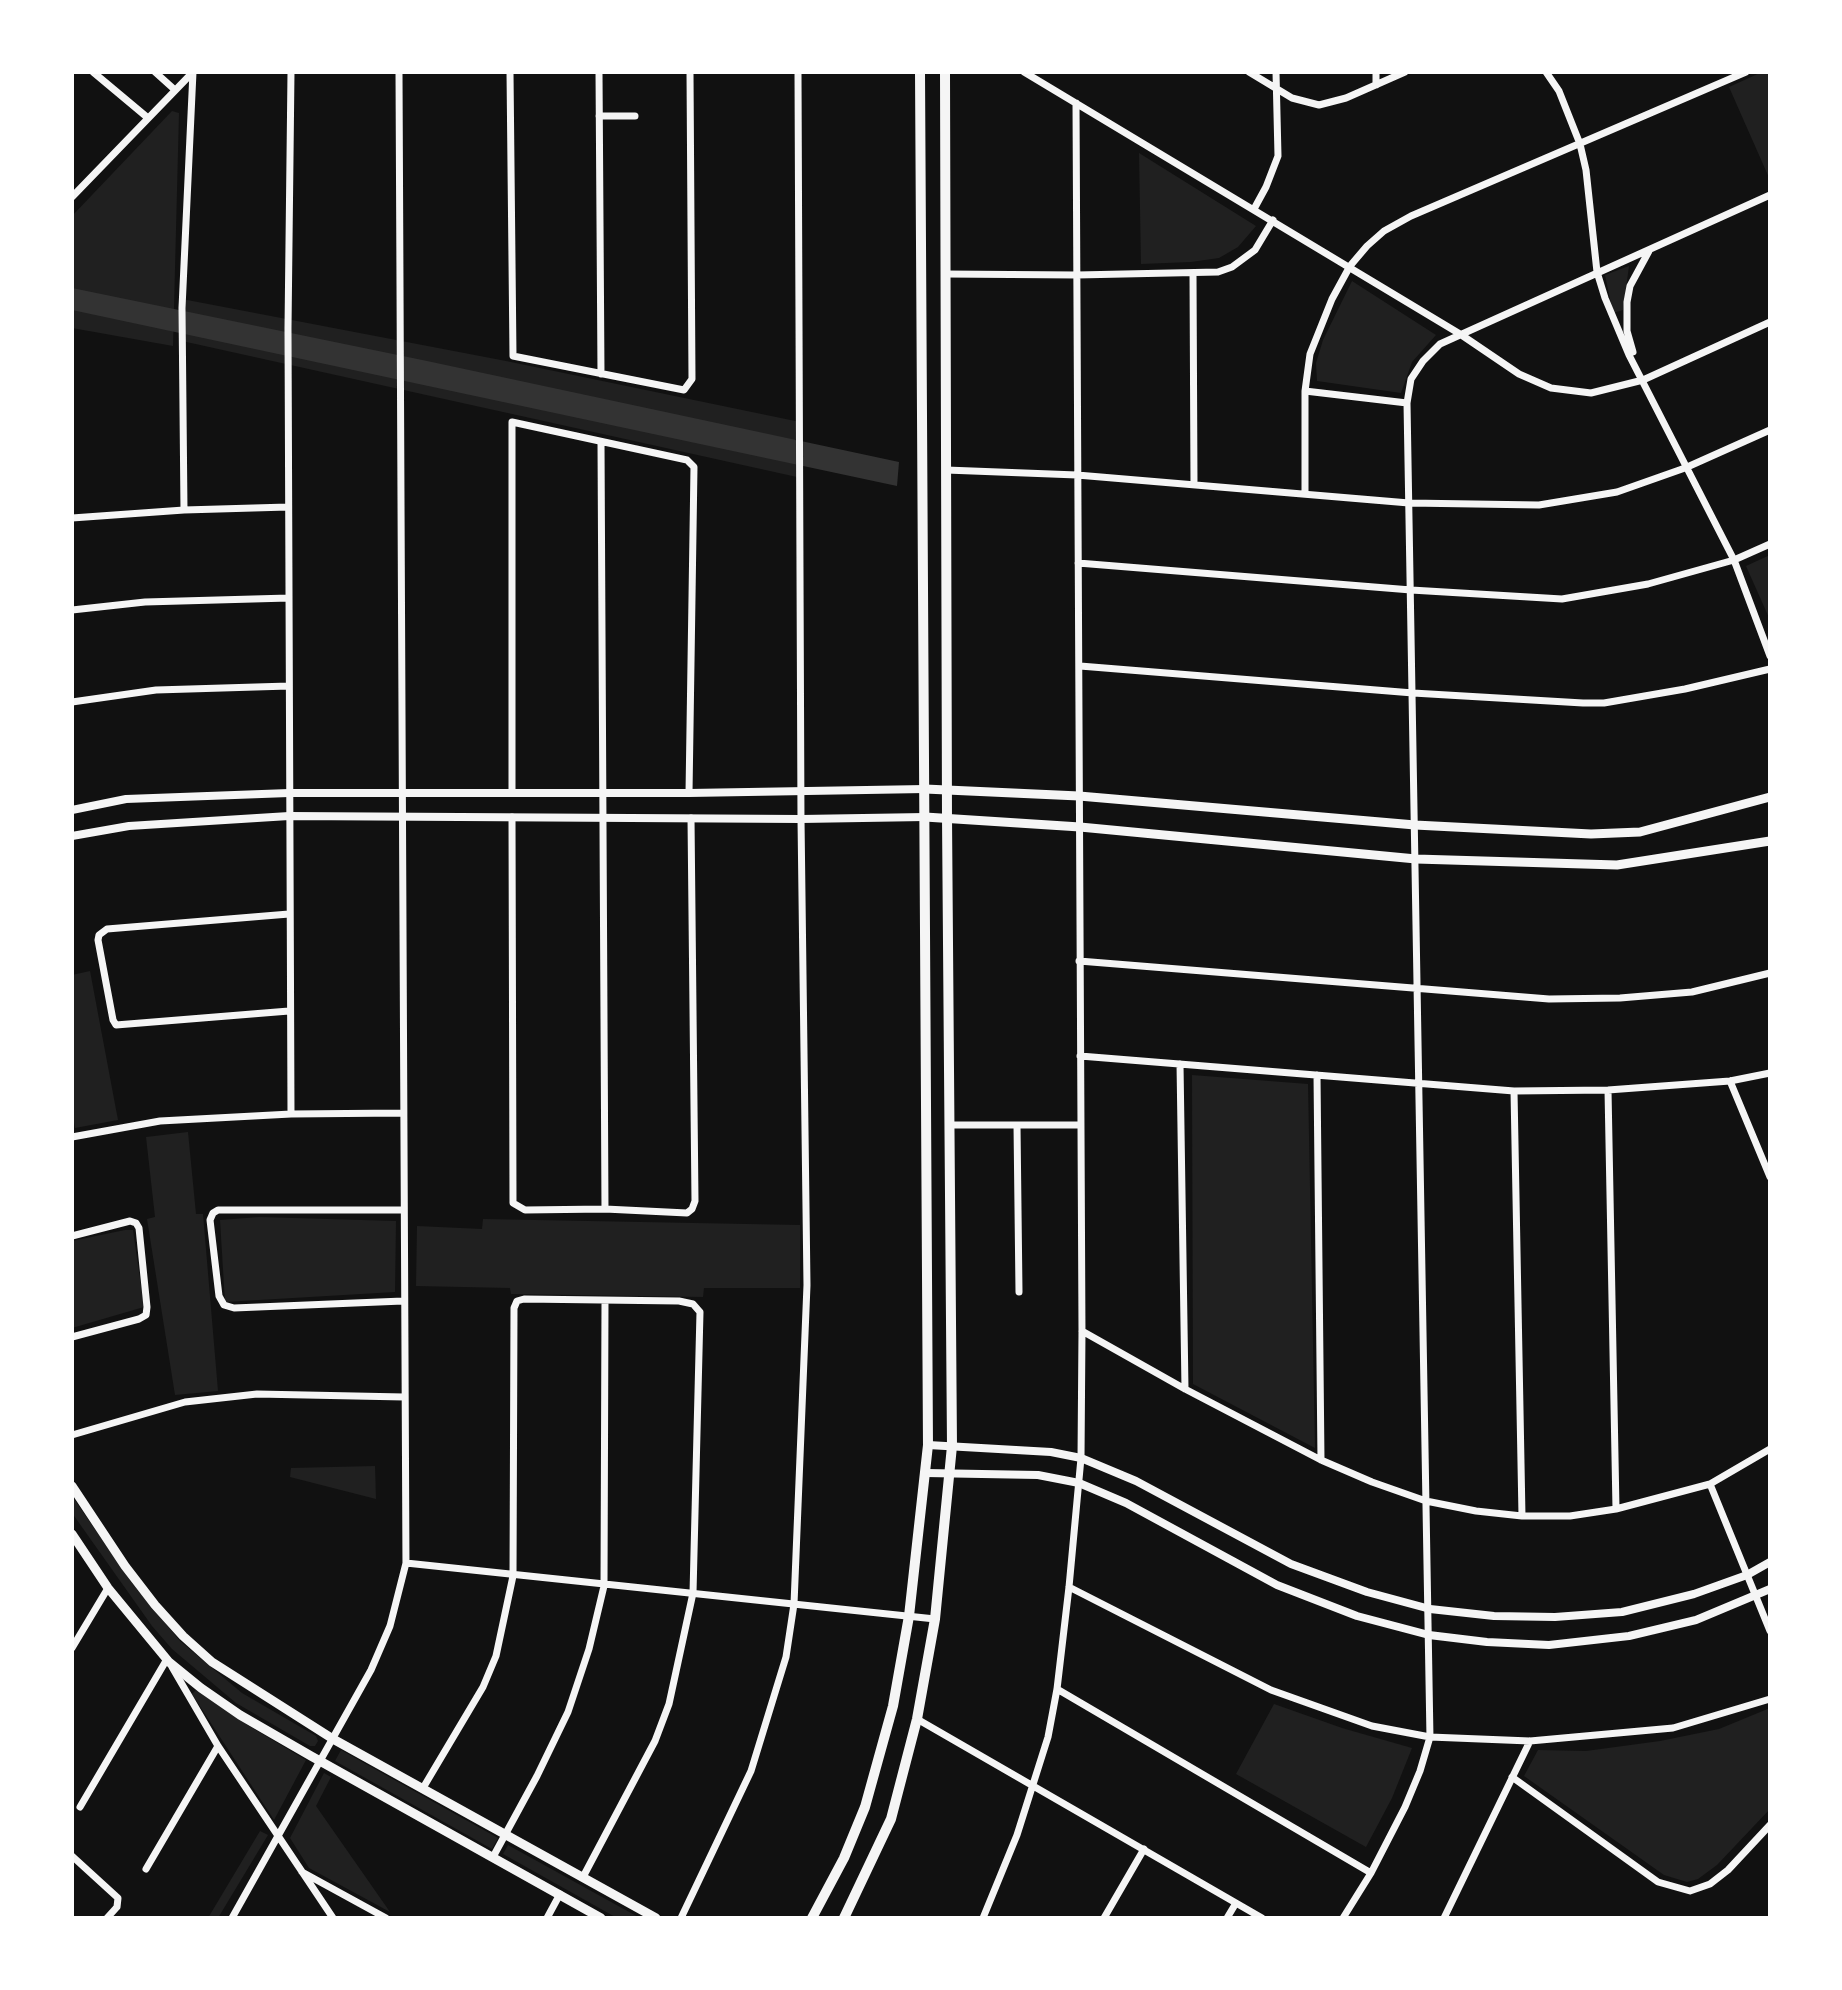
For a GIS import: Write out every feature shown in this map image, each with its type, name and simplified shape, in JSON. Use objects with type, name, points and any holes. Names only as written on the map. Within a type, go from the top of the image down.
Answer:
[{"type":"main road","points":[[812,1918],[844,1858],[865,1807],[893,1706],[909,1616],[928,1445],[920,72]]},
{"type":"main road","points":[[844,1918],[891,1819],[917,1719],[935,1619],[951,1473],[945,72]]},
{"type":"main road","points":[[925,789],[1079,796],[1415,825],[1591,834],[1640,832],[1770,797]]},
{"type":"main road","points":[[925,817],[1080,827],[1416,859],[1617,865],[1770,841]]},
{"type":"main road","points":[[72,1486],[125,1566],[183,1636],[212,1662],[333,1739],[656,1918]]},
{"type":"main road","points":[[72,1534],[108,1588],[168,1660],[240,1715],[601,1918]]},
{"type":"street","points":[[93,72],[148,118]]},
{"type":"street","points":[[155,72],[175,90]]},
{"type":"street","points":[[72,197],[193,72]]},
{"type":"street","points":[[184,510],[182,308],[193,72]]},
{"type":"street","points":[[291,72],[288,330],[291,1114]]},
{"type":"street","points":[[232,1918],[382,1649],[400,1596],[406,1563],[399,72]]},
{"type":"street","points":[[510,72],[513,356],[684,390],[692,379],[690,72]]},
{"type":"street","points":[[599,72],[601,374]]},
{"type":"street","points":[[681,1918],[751,1771],[786,1657],[794,1604],[807,1285],[801,819],[798,72]]},
{"type":"street","points":[[1024,72],[1350,266],[1519,374],[1551,388],[1591,393],[1643,380],[1770,322]]},
{"type":"street","points":[[1249,72],[1276,90],[1307,104],[1319,105],[1346,98],[1405,72]]},
{"type":"street","points":[[1254,209],[1278,156],[1276,72]]},
{"type":"street","points":[[1376,72],[1376,85]]},
{"type":"street","points":[[1546,72],[1559,91],[1580,144],[1586,170],[1597,272],[1613,317],[1685,468],[1734,560],[1770,656]]},
{"type":"street","points":[[1305,494],[1305,391],[1310,354],[1319,327],[1350,266],[1384,231],[1411,216],[1746,72]]},
{"type":"street","points":[[983,1918],[1034,1786],[1048,1737],[1057,1689],[1081,1458],[1076,103]]},
{"type":"street","points":[[599,116],[635,116]]},
{"type":"street","points":[[1343,1918],[1371,1873],[1410,1795],[1430,1737],[1407,403],[1411,379],[1440,344],[1770,195]]},
{"type":"street","points":[[945,274],[1218,272],[1246,259],[1273,220]]},
{"type":"street","points":[[1643,380],[1629,342],[1626,311],[1630,286],[1651,248]]},
{"type":"street","points":[[1193,273],[1194,484]]},
{"type":"street","points":[[1305,391],[1407,403]]},
{"type":"street","points":[[512,793],[512,422],[687,460],[694,467],[689,793]]},
{"type":"street","points":[[946,470],[1077,475],[1409,503],[1553,503],[1617,492],[1685,468],[1770,430]]},
{"type":"street","points":[[601,442],[605,1209]]},
{"type":"street","points":[[72,518],[288,507]]},
{"type":"street","points":[[1078,563],[1562,599],[1648,584],[1734,560],[1770,544]]},
{"type":"street","points":[[72,610],[145,602],[289,598]]},
{"type":"street","points":[[1080,666],[1413,693],[1604,703],[1685,689],[1770,669]]},
{"type":"street","points":[[72,702],[156,690],[289,686]]},
{"type":"street","points":[[72,810],[126,799],[289,793],[689,793],[925,789]]},
{"type":"street","points":[[72,836],[129,826],[289,816],[925,817]]},
{"type":"street","points":[[512,817],[512,1199],[516,1207],[525,1210],[605,1209],[687,1213],[692,1209],[695,1185],[691,818]]},
{"type":"street","points":[[289,914],[107,929],[99,935],[98,944],[116,1025],[289,1011]]},
{"type":"street","points":[[1079,961],[1549,999],[1620,998],[1692,992],[1770,973]]},
{"type":"street","points":[[1080,1056],[1514,1091],[1608,1090],[1730,1081],[1770,1073]]},
{"type":"street","points":[[1180,1064],[1185,1389]]},
{"type":"street","points":[[1317,1075],[1321,1460]]},
{"type":"street","points":[[1730,1081],[1770,1177]]},
{"type":"street","points":[[1608,1090],[1616,1509]]},
{"type":"street","points":[[1514,1091],[1522,1516]]},
{"type":"street","points":[[72,1137],[160,1121],[291,1114],[402,1113]]},
{"type":"street","points":[[950,1125],[1081,1125]]},
{"type":"street","points":[[1017,1125],[1019,1292]]},
{"type":"street","points":[[403,1210],[218,1210],[210,1220],[219,1296],[224,1305],[234,1308],[403,1301]]},
{"type":"street","points":[[72,1236],[130,1221],[136,1223],[147,1307],[146,1315],[139,1319],[72,1337]]},
{"type":"street","points":[[423,1788],[483,1687],[496,1656],[513,1576],[514,1308],[517,1301],[679,1301],[693,1304],[700,1312],[693,1593],[678,1667],[659,1728],[620,1811],[583,1877]]},
{"type":"street","points":[[493,1857],[568,1712],[589,1649],[604,1586],[605,1301]]},
{"type":"street","points":[[1082,1331],[1321,1460],[1426,1501],[1476,1511],[1522,1516],[1570,1516],[1616,1509],[1710,1484],[1770,1449]]},
{"type":"street","points":[[72,1435],[185,1402],[257,1394],[404,1397]]},
{"type":"street","points":[[928,1445],[1051,1452],[1081,1458],[1136,1481],[1291,1564],[1367,1592],[1430,1609],[1494,1616],[1555,1617],[1622,1612],[1694,1594],[1747,1575],[1770,1562]]},
{"type":"street","points":[[926,1473],[1038,1475],[1079,1483],[1126,1503],[1277,1585],[1357,1616],[1429,1635],[1549,1645],[1629,1636],[1696,1620],[1770,1589]]},
{"type":"street","points":[[1710,1484],[1770,1631]]},
{"type":"street","points":[[406,1563],[935,1619]]},
{"type":"street","points":[[1069,1587],[1271,1690],[1372,1726],[1430,1737],[1530,1741],[1673,1728],[1770,1699]]},
{"type":"street","points":[[72,1648],[108,1588]]},
{"type":"street","points":[[80,1807],[168,1660],[218,1746],[333,1918]]},
{"type":"street","points":[[1057,1689],[1371,1873]]},
{"type":"street","points":[[917,1719],[1262,1918]]},
{"type":"street","points":[[1444,1918],[1530,1741]]},
{"type":"street","points":[[146,1869],[218,1746]]},
{"type":"street","points":[[1512,1777],[1658,1882],[1690,1891],[1710,1884],[1728,1870],[1770,1825]]},
{"type":"street","points":[[1104,1918],[1144,1849]]},
{"type":"street","points":[[72,1856],[118,1898],[119,1903],[107,1918]]},
{"type":"street","points":[[300,1871],[386,1918]]},
{"type":"street","points":[[547,1918],[560,1894]]},
{"type":"street","points":[[1227,1918],[1236,1903]]},
{"type":"shaded area","points":[[1762,72],[1770,72],[1770,180],[1729,87]]},
{"type":"shaded area","points":[[172,111],[179,113],[173,346],[72,328],[72,216]]},
{"type":"shaded area","points":[[1139,153],[1256,226],[1238,247],[1219,258],[1141,264]]},
{"type":"shaded area","points":[[1629,266],[1623,310],[1613,313],[1605,275]]},
{"type":"shaded area","points":[[1352,281],[1436,335],[1412,362],[1401,393],[1317,381],[1316,363],[1323,340]]},
{"type":"shaded area","points":[[72,288],[899,462],[897,486],[72,310]]},
{"type":"shaded area","points":[[182,299],[506,361],[800,422],[797,477],[182,341]]},
{"type":"shaded area","points":[[1770,555],[1770,620],[1746,566]]},
{"type":"shaded area","points":[[90,971],[118,1120],[75,1128],[72,1112],[72,975]]},
{"type":"shaded area","points":[[1192,1075],[1308,1084],[1315,1448],[1193,1384]]},
{"type":"shaded area","points":[[188,1132],[196,1214],[203,1214],[218,1391],[175,1395],[147,1219],[155,1217],[146,1137]]},
{"type":"shaded area","points":[[259,1217],[396,1221],[395,1292],[225,1302],[220,1220]]},
{"type":"shaded area","points":[[483,1219],[800,1225],[800,1288],[704,1288],[703,1297],[511,1294],[510,1288],[416,1286],[417,1226],[482,1229]]},
{"type":"shaded area","points":[[133,1230],[144,1307],[72,1328],[72,1241]]},
{"type":"shaded area","points":[[375,1466],[376,1499],[290,1477],[291,1468]]},
{"type":"shaded area","points":[[72,1496],[132,1583],[180,1641],[242,1693],[316,1736],[318,1741],[315,1746],[236,1703],[172,1649],[152,1626],[72,1513]]},
{"type":"shaded area","points":[[196,1690],[306,1760],[274,1820],[192,1694]]},
{"type":"shaded area","points":[[1274,1704],[1412,1748],[1392,1798],[1366,1847],[1236,1774]]},
{"type":"shaded area","points":[[1770,1708],[1770,1809],[1717,1865],[1698,1879],[1687,1882],[1664,1875],[1524,1776],[1538,1750],[1586,1751],[1660,1741],[1719,1729]]},
{"type":"shaded area","points":[[341,1750],[498,1838],[492,1849],[335,1761]]},
{"type":"shaded area","points":[[324,1773],[331,1777],[316,1806],[390,1912],[309,1868],[290,1838]]},
{"type":"shaded area","points":[[260,1831],[268,1835],[218,1918],[208,1918]]},
{"type":"shaded area","points":[[508,1845],[640,1918],[617,1918],[503,1854]]}]
